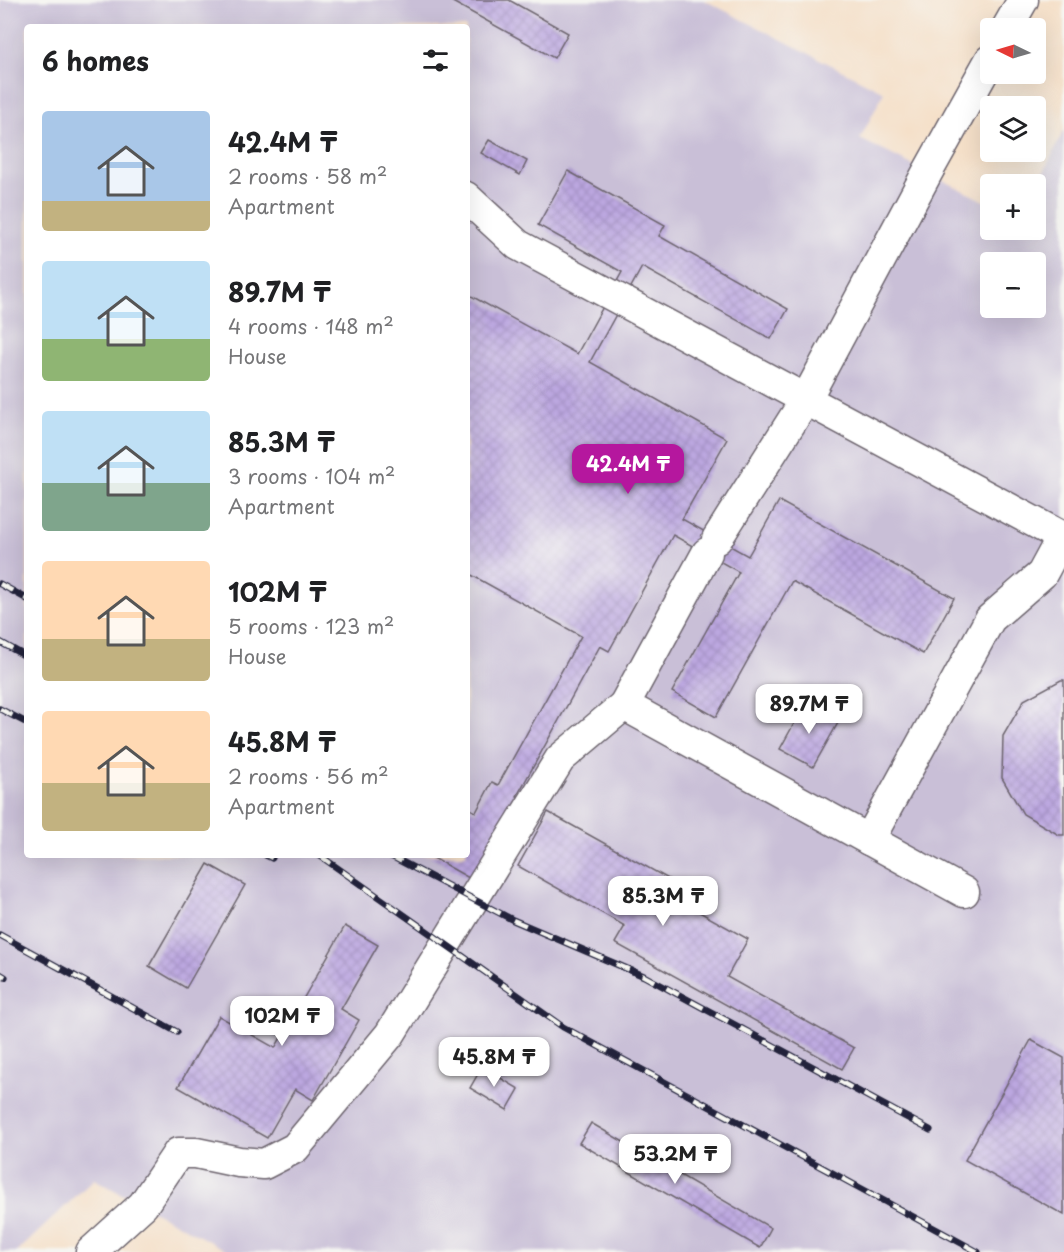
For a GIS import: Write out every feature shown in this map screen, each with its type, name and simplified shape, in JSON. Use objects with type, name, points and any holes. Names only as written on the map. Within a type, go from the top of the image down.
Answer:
[{"type":"lane","points":[[1013,18],[1023,0]]},
{"type":"lane","points":[[91,1252],[143,1205],[178,1153],[196,1152],[239,1162],[264,1164],[295,1148],[390,1034],[560,759],[624,705],[712,546],[806,399],[980,78]]},
{"type":"lane","points":[[470,201],[518,245],[1063,537],[1042,574],[990,619],[869,840]]},
{"type":"lane","points":[[624,705],[964,892]]},
{"type":"shaded area","points":[[0,0],[704,0],[884,92],[860,139],[980,199],[980,240],[1046,240],[1046,174],[1043,174],[1064,130],[1064,1252],[229,1252],[94,1179],[17,1252],[0,1252]]},
{"type":"building","points":[[449,0],[509,0],[568,33],[554,58]]},
{"type":"building","points":[[489,140],[527,161],[520,175],[481,153]]},
{"type":"building","points":[[568,171],[665,225],[659,236],[788,309],[771,339],[642,267],[590,362],[727,439],[682,519],[748,556],[779,501],[954,598],[923,654],[792,581],[716,717],[672,692],[739,572],[673,535],[609,651],[600,646],[517,796],[523,799],[476,882],[433,858],[470,858],[470,809],[476,812],[492,782],[498,785],[581,636],[470,574],[470,295],[577,354],[622,272],[538,225]]},
{"type":"building","points":[[1064,680],[1064,835],[1059,835],[1023,814],[1002,778],[1003,736],[1024,700]]},
{"type":"building","points":[[806,702],[839,721],[813,767],[780,749]]},
{"type":"building","points":[[548,812],[674,882],[667,894],[748,939],[727,977],[854,1048],[842,1069],[615,943],[625,926],[518,866]]},
{"type":"building","points":[[208,864],[245,885],[186,988],[149,966]]},
{"type":"building","points":[[345,926],[378,945],[341,1009],[359,1020],[313,1100],[295,1089],[267,1138],[178,1087],[219,1016],[275,1048]]},
{"type":"building","points":[[1031,1040],[1064,1058],[1064,1215],[965,1160]]},
{"type":"building","points":[[482,1067],[519,1089],[507,1110],[470,1088]]},
{"type":"building","points":[[591,1123],[771,1228],[760,1248],[579,1143]]},
{"type":"railway","points":[[0,584],[24,597]]},
{"type":"railway","points":[[0,642],[24,655]]},
{"type":"railway","points":[[0,709],[24,721]]},
{"type":"railway","points":[[323,858],[563,1027],[978,1252]]},
{"type":"railway","points":[[395,858],[513,920],[644,976],[930,1130]]},
{"type":"railway","points":[[0,935],[177,1032]]},
{"type":"railway","points":[[0,974],[5,977]]}]
